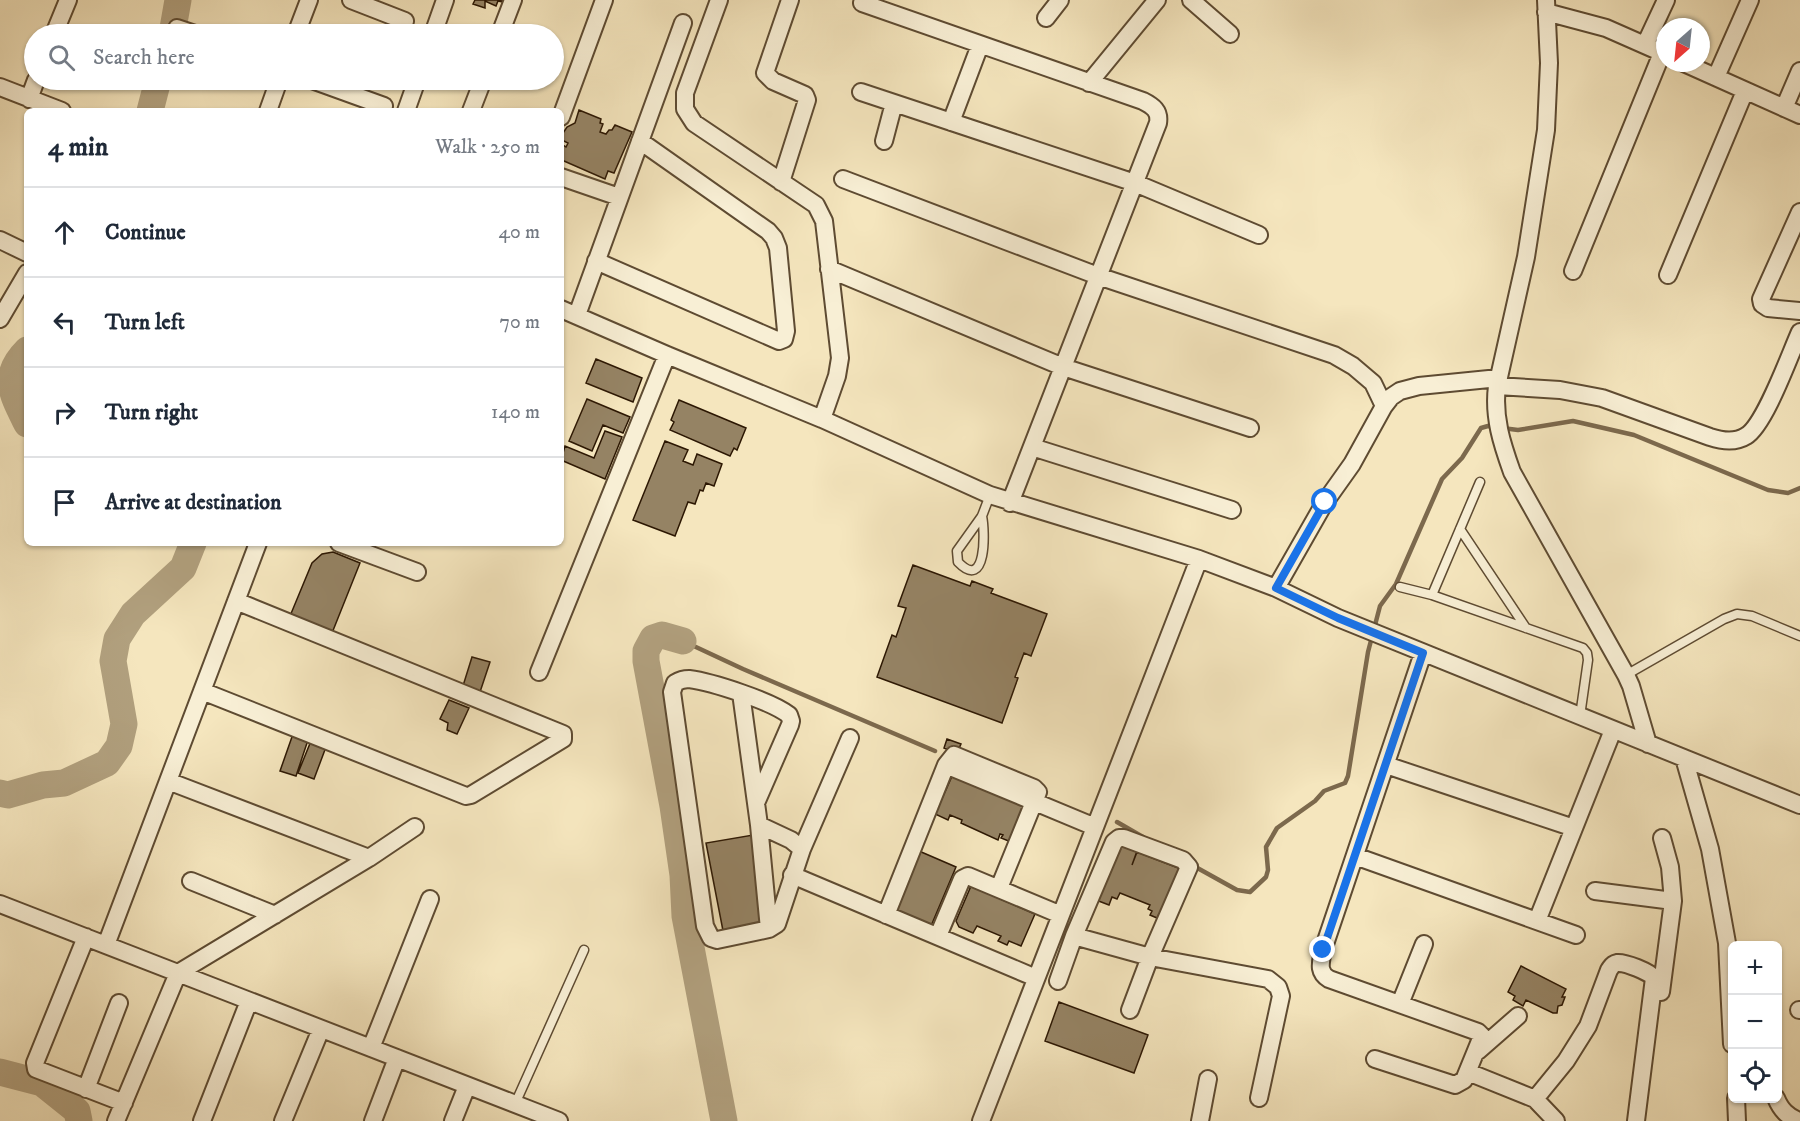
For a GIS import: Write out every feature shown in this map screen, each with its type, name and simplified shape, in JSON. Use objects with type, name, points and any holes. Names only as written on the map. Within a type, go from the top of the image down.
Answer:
[{"type":"street","points":[[58,24],[68,0]]},
{"type":"street","points":[[300,24],[309,0]]},
{"type":"street","points":[[351,0],[405,21]]},
{"type":"street","points":[[437,24],[445,0]]},
{"type":"street","points":[[504,24],[513,0]]},
{"type":"street","points":[[564,109],[604,0]]},
{"type":"street","points":[[719,0],[685,93],[685,109],[694,123],[816,205],[825,221],[840,358],[837,376],[822,419]]},
{"type":"street","points":[[782,182],[807,100],[805,95],[773,81],[765,73],[790,0]]},
{"type":"street","points":[[1046,18],[1060,0]]},
{"type":"street","points":[[1191,0],[1230,34]]},
{"type":"street","points":[[1646,45],[1666,0]]},
{"type":"street","points":[[1716,77],[1750,0]]},
{"type":"street","points":[[862,3],[1143,101],[1154,107],[1159,116],[1010,503]]},
{"type":"street","points":[[1089,83],[1148,3]]},
{"type":"street","points":[[1648,744],[1626,675],[1512,472],[1500,438],[1497,389],[1526,257],[1546,130],[1549,63],[1545,4],[1656,50]]},
{"type":"street","points":[[683,23],[597,261],[569,312],[667,356],[822,419],[990,495],[1199,559],[1276,588],[1380,636],[1800,805]]},
{"type":"street","points":[[951,122],[981,45]]},
{"type":"street","points":[[1784,108],[1800,71]]},
{"type":"street","points":[[1573,271],[1656,72]]},
{"type":"street","points":[[1705,72],[1800,115]]},
{"type":"street","points":[[0,87],[54,108]]},
{"type":"street","points":[[28,99],[32,90]]},
{"type":"street","points":[[269,108],[275,90]]},
{"type":"street","points":[[340,90],[384,106]]},
{"type":"street","points":[[407,108],[413,90]]},
{"type":"street","points":[[472,108],[479,90]]},
{"type":"street","points":[[1668,275],[1745,91]]},
{"type":"street","points":[[861,92],[1135,183],[1260,235]]},
{"type":"street","points":[[884,141],[894,103]]},
{"type":"street","points":[[597,261],[779,341],[784,339],[786,331],[778,248],[774,238],[768,231],[640,141]]},
{"type":"street","points":[[564,178],[620,197]]},
{"type":"street","points":[[843,179],[1098,276],[1334,355],[1353,366],[1373,383],[1384,406]]},
{"type":"street","points":[[1800,212],[1761,300],[1762,304],[1768,308],[1800,311]]},
{"type":"street","points":[[0,240],[24,252]]},
{"type":"street","points":[[829,269],[1063,367],[1250,428]]},
{"type":"street","points":[[0,319],[24,278]]},
{"type":"street","points":[[1276,588],[1384,406],[1400,391],[1419,386],[1560,390],[1602,398],[1724,441],[1739,439],[1748,435],[1759,423],[1800,332]]},
{"type":"street","points":[[539,672],[667,356]]},
{"type":"street","points":[[1032,447],[1232,510]]},
{"type":"street","points":[[106,945],[257,546]]},
{"type":"street","points":[[347,546],[417,572]]},
{"type":"street","points":[[981,1121],[1199,559]]},
{"type":"street","points":[[202,691],[466,796],[563,739],[563,734],[236,602]]},
{"type":"street","points":[[1376,1059],[1455,1085],[1464,1080],[1482,1036],[1479,1032],[1329,979],[1323,975],[1320,968],[1323,950],[1423,653]]},
{"type":"street","points":[[756,803],[791,721],[785,712],[741,693],[691,679],[682,679],[675,683],[672,692],[707,933],[711,938],[717,940],[769,929],[777,924],[802,849],[850,738]]},
{"type":"street","points":[[741,693],[759,825],[769,929]]},
{"type":"street","points":[[1537,921],[1613,730]]},
{"type":"street","points":[[1684,758],[1710,849],[1727,943],[1730,995]]},
{"type":"street","points":[[886,915],[946,765],[1095,827]]},
{"type":"street","points":[[1386,765],[1574,828]]},
{"type":"street","points":[[168,781],[369,858]]},
{"type":"street","points":[[999,888],[1035,803]]},
{"type":"street","points":[[759,825],[791,840],[802,849]]},
{"type":"street","points":[[116,1121],[178,973],[369,858],[415,827]]},
{"type":"street","points":[[1058,981],[1074,936],[1114,842],[1119,838],[1124,838],[1187,863],[1189,867],[1130,1010]]},
{"type":"street","points":[[1646,1121],[1673,901],[1670,867],[1662,838]]},
{"type":"street","points":[[1355,856],[1576,935]]},
{"type":"street","points":[[792,875],[1036,978]]},
{"type":"street","points":[[938,936],[962,879],[968,876],[999,888],[1064,907],[1087,908]]},
{"type":"street","points":[[190,881],[275,915]]},
{"type":"street","points":[[1595,891],[1673,901]]},
{"type":"street","points":[[371,1048],[430,899]]},
{"type":"street","points":[[0,904],[515,1104],[531,1116],[559,1121]]},
{"type":"street","points":[[1074,936],[1150,957],[1268,979],[1278,987],[1281,996],[1259,1098]]},
{"type":"street","points":[[86,938],[35,1063],[36,1069],[124,1103]]},
{"type":"street","points":[[1400,1004],[1424,944]]},
{"type":"street","points":[[1535,1099],[1578,1043],[1588,1026],[1612,965],[1619,963],[1650,972],[1654,978],[1636,1121]]},
{"type":"street","points":[[202,1121],[249,1000]]},
{"type":"street","points":[[86,1089],[119,1003]]},
{"type":"street","points":[[1475,1053],[1518,1016]]},
{"type":"street","points":[[283,1121],[321,1029]]},
{"type":"street","points":[[373,1121],[397,1058]]},
{"type":"street","points":[[1468,1071],[1535,1099],[1556,1121]]},
{"type":"street","points":[[1200,1121],[1208,1079]]},
{"type":"street","points":[[453,1121],[467,1086]]},
{"type":"street","points":[[1736,1103],[1737,1121]]},
{"type":"street","points":[[1778,1103],[1782,1110],[1798,1121]]},
{"type":"lane","points":[[1432,595],[1480,482]]},
{"type":"lane","points":[[982,516],[983,561],[976,568],[969,570],[958,562],[957,551],[982,516],[990,495]]},
{"type":"lane","points":[[1460,529],[1527,628]]},
{"type":"lane","points":[[1400,586],[1583,648],[1587,652],[1588,660],[1580,716]]},
{"type":"lane","points":[[1626,675],[1724,619],[1737,614],[1752,616],[1800,636]]},
{"type":"lane","points":[[515,1104],[584,950]]},
{"type":"building","points":[[475,0],[503,0],[498,1],[496,6],[485,1],[485,8],[473,4]]},
{"type":"building","points":[[579,110],[601,119],[600,123],[603,124],[600,132],[606,134],[615,125],[632,132],[614,173],[608,171],[605,179],[564,161],[564,146],[566,147],[568,143],[564,141],[564,132],[575,123]]},
{"type":"building","points":[[596,359],[642,378],[633,402],[586,383]]},
{"type":"building","points":[[587,399],[630,417],[623,433],[603,425],[592,451],[569,441]]},
{"type":"building","points":[[679,400],[746,428],[737,450],[734,448],[730,456],[670,430],[674,422],[671,420]]},
{"type":"building","points":[[605,431],[622,437],[605,479],[564,461],[565,446],[594,458]]},
{"type":"building","points":[[665,441],[688,450],[683,461],[693,465],[697,454],[722,464],[714,486],[706,483],[703,491],[700,490],[695,504],[688,502],[675,536],[633,520]]},
{"type":"building","points":[[333,552],[360,563],[332,633],[290,616],[312,563],[322,554]]},
{"type":"building","points":[[913,565],[970,586],[972,581],[993,589],[991,593],[1047,614],[1031,656],[1024,653],[1002,723],[877,677],[892,635],[896,637],[906,608],[898,606]]},
{"type":"building","points":[[472,657],[490,662],[479,695],[462,689]]},
{"type":"building","points":[[449,700],[469,708],[457,734],[447,730],[448,723],[440,719]]},
{"type":"building","points":[[293,734],[308,740],[296,776],[280,771]]},
{"type":"building","points":[[947,739],[961,744],[957,753],[944,748]]},
{"type":"building","points":[[311,741],[326,747],[314,779],[298,773]]},
{"type":"building","points":[[953,774],[1027,806],[1011,842],[1001,838],[1003,835],[1000,834],[998,840],[961,823],[962,820],[950,815],[948,820],[935,814]]},
{"type":"building","points":[[753,835],[772,932],[725,941],[706,843]]},
{"type":"building","points":[[1118,844],[1137,851],[1132,865],[1137,852],[1181,869],[1162,915],[1159,914],[1157,918],[1150,915],[1152,911],[1148,909],[1150,905],[1120,893],[1117,899],[1112,897],[1109,905],[1096,900]]},
{"type":"building","points":[[919,851],[956,867],[931,926],[892,913]]},
{"type":"building","points":[[971,886],[1035,914],[1021,946],[1009,941],[1007,945],[998,941],[1001,936],[977,926],[973,933],[959,927],[956,921]]},
{"type":"building","points":[[1521,966],[1566,989],[1562,997],[1565,997],[1562,1005],[1558,1006],[1557,1013],[1526,1000],[1523,1006],[1513,1000],[1515,996],[1508,992]]},
{"type":"building","points":[[1059,1002],[1148,1035],[1134,1073],[1045,1041]]},
{"type":"waterway","points":[[174,24],[178,0]]},
{"type":"waterway","points":[[151,108],[155,90]]},
{"type":"waterway","points":[[24,353],[14,368],[12,377],[14,394],[24,418]]},
{"type":"waterway","points":[[1502,428],[1518,430],[1573,421],[1634,435],[1768,490],[1788,493],[1800,488]]},
{"type":"waterway","points":[[1192,865],[1237,890],[1250,892],[1266,877],[1268,870],[1266,847],[1277,828],[1315,801],[1324,791],[1345,783],[1368,652],[1380,606],[1396,584],[1442,479],[1462,458],[1481,428],[1494,427]]},
{"type":"waterway","points":[[0,793],[8,795],[43,785],[64,783],[107,763],[119,746],[124,724],[113,661],[117,639],[133,614],[183,568],[192,546]]},
{"type":"waterway","points":[[683,641],[662,635],[653,638],[646,651],[646,661],[673,806],[683,875],[685,916],[724,1121]]},
{"type":"waterway","points":[[683,641],[935,751]]},
{"type":"waterway","points":[[1117,822],[1143,837]]},
{"type":"waterway","points":[[0,1072],[42,1083],[77,1111],[79,1121]]},
{"type":"route","points":[[1323,950],[1423,653],[1338,618],[1276,588],[1325,502]]}]
